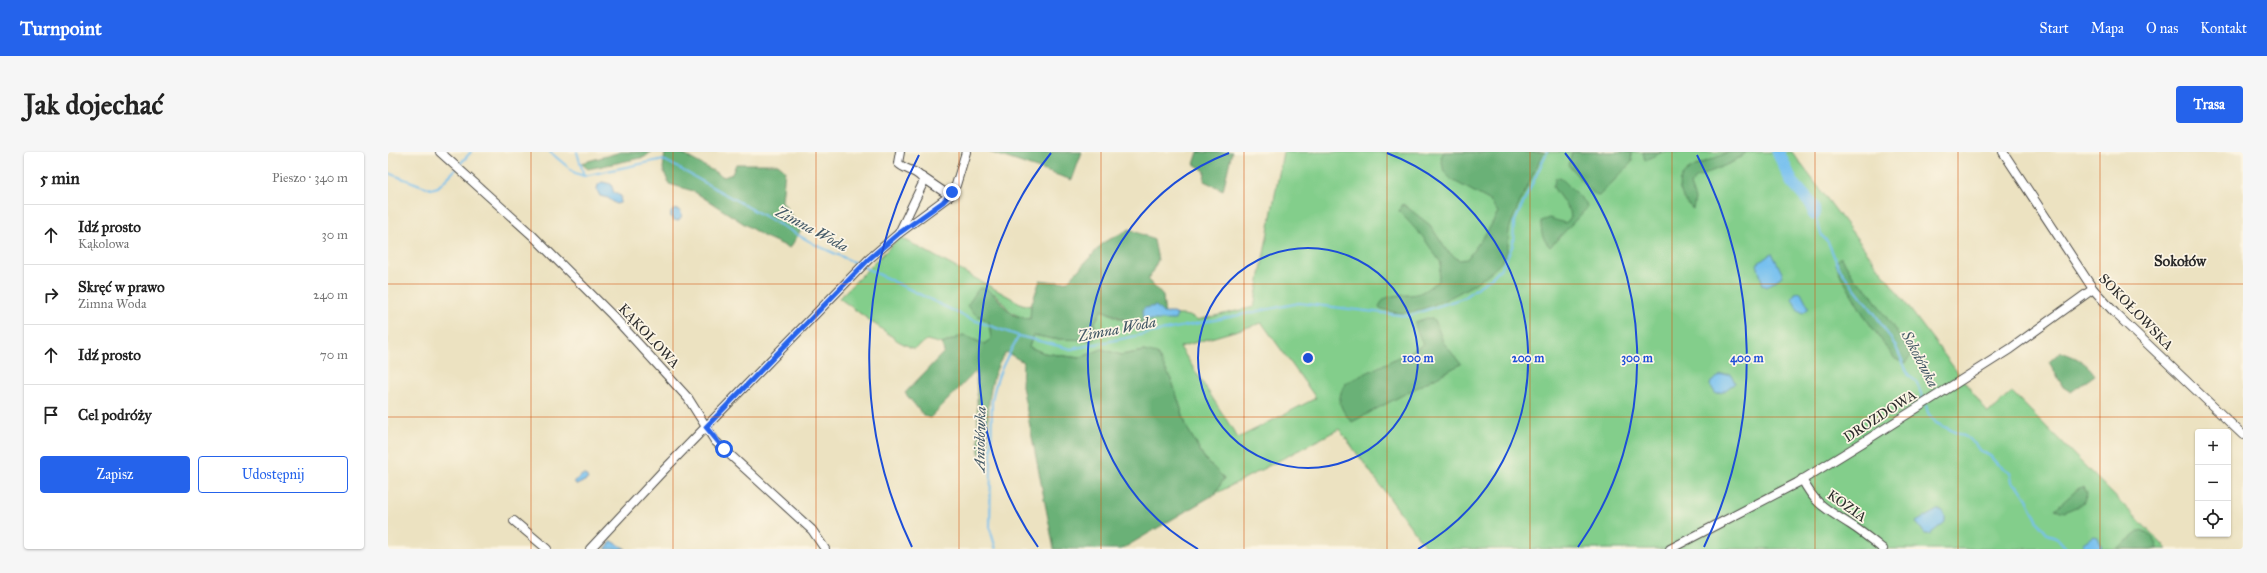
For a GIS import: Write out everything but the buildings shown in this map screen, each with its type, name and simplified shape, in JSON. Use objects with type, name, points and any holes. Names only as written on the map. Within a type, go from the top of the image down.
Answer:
[{"type":"street","name":"KĄKOLOWA","points":[[440,152],[533,236],[612,315],[688,398],[718,444],[812,530],[826,549]]},
{"type":"street","points":[[900,152],[898,162],[901,166],[922,177],[950,196]]},
{"type":"street","points":[[590,549],[869,259],[896,236],[932,211],[950,196],[956,186],[966,152]]},
{"type":"street","name":"SOKOŁOWSKA","points":[[2003,152],[2093,288],[2115,313],[2243,435]]},
{"type":"street","points":[[896,236],[923,185],[922,177]]},
{"type":"street","name":"DROZDOWA","points":[[1670,549],[1802,479],[2010,349],[2093,288]]},
{"type":"street","name":"KOZIA","points":[[1802,479],[1813,497],[1825,510],[1856,528],[1883,549]]},
{"type":"street","points":[[514,521],[546,549]]},
{"type":"green space","points":[[621,152],[651,152],[645,157],[588,169],[581,163]]},
{"type":"green space","points":[[665,152],[679,152],[724,177],[732,174],[736,164],[778,164],[785,170],[782,201],[801,230],[790,248],[763,236],[693,191],[669,184],[663,169]]},
{"type":"green space","points":[[989,152],[1082,152],[1072,180]]},
{"type":"green space","points":[[1198,152],[1232,152],[1223,190],[1204,181],[1205,171],[1194,164]]},
{"type":"green space","points":[[1283,152],[1792,152],[1988,413],[2012,392],[2167,549],[1427,549],[1339,429],[1215,494],[1224,478],[1205,459],[1187,428],[1172,381],[1144,351],[1121,355],[1102,349],[1080,358],[1044,353],[1029,347],[1033,335],[1053,339],[1093,339],[1095,336],[1095,322],[1102,310],[1122,320],[1134,323],[1174,315],[1190,316],[1197,320],[1254,307]],"holes":[[[1262,323],[1316,398],[1238,438],[1180,347]]]},
{"type":"green space","points":[[1444,152],[1544,152],[1522,197],[1511,224],[1508,247],[1505,256],[1495,268],[1471,286],[1427,307],[1402,313],[1379,308],[1381,303],[1389,297],[1417,294],[1438,281],[1441,263],[1423,237],[1399,211],[1403,204],[1430,225],[1447,251],[1459,260],[1467,259],[1489,229],[1498,212],[1489,200],[1452,180],[1444,172],[1441,157]]},
{"type":"green space","points":[[1572,152],[1631,152],[1632,162],[1599,196],[1595,195],[1568,165]]},
{"type":"green space","points":[[1643,152],[1662,152],[1645,161]]},
{"type":"green space","points":[[1727,152],[1747,152],[1733,162],[1696,178],[1690,185],[1695,199],[1693,209],[1689,206],[1682,195],[1679,184],[1682,177],[1687,171],[1695,166],[1721,156]]},
{"type":"green space","points":[[1556,178],[1561,178],[1586,203],[1587,208],[1550,247],[1542,235],[1541,221],[1549,218],[1565,223],[1571,218],[1570,211],[1553,187]]},
{"type":"green space","points":[[1130,229],[1154,240],[1158,260],[1148,280],[1163,296],[1165,317],[1133,323],[1102,310],[1095,322],[1095,336],[1093,340],[1053,339],[1033,335],[1029,347],[1044,353],[1079,358],[1102,349],[1121,355],[1144,351],[1157,354],[1172,381],[1187,428],[1205,459],[1224,478],[1215,494],[1122,549],[1054,549],[1022,386],[1023,362],[1006,352],[994,376],[989,402],[987,456],[983,457],[979,453],[976,371],[930,418],[924,416],[905,393],[944,352],[942,344],[963,335],[984,344],[991,339],[989,322],[975,314],[967,306],[979,288],[985,289],[994,295],[1009,312],[1020,317],[1030,319],[1031,306],[1040,280],[1055,282],[1068,281],[1104,242]]},
{"type":"green space","points":[[900,237],[1022,304],[1031,306],[1030,319],[1010,311],[997,296],[979,288],[976,294],[975,314],[989,322],[991,339],[984,344],[963,335],[942,344],[927,340],[914,349],[898,341],[839,298]]},
{"type":"green space","points":[[1839,258],[1842,258],[1855,279],[1868,290],[1912,355],[1905,363],[1895,359],[1866,319],[1841,276],[1836,264]]},
{"type":"green space","points":[[1427,318],[1435,320],[1443,342],[1461,364],[1352,422],[1344,413],[1340,404],[1341,394],[1346,383],[1423,345],[1415,322]]},
{"type":"green space","points":[[2060,352],[2080,360],[2092,370],[2095,375],[2071,392],[2063,387],[2049,362]]},
{"type":"green space","points":[[2084,487],[2087,494],[2083,504],[2064,512],[2055,509],[2079,488]]},
{"type":"green space","points":[[2141,530],[2152,537],[2158,549],[2116,549]]},
{"type":"water","points":[[602,182],[611,184],[614,193],[621,196],[620,203],[616,204],[608,198],[600,196],[597,190],[598,185]]},
{"type":"water","points":[[676,209],[680,211],[682,215],[680,219],[676,221],[672,219],[670,215],[672,211]]},
{"type":"water","points":[[1772,253],[1782,276],[1767,287],[1763,285],[1757,264]]},
{"type":"water","points":[[1801,292],[1809,308],[1803,313],[1798,310],[1792,299],[1795,293]]},
{"type":"water","points":[[1156,306],[1163,313],[1173,313],[1177,315],[1175,320],[1143,320],[1142,311],[1145,308]]},
{"type":"water","points":[[1731,374],[1735,383],[1723,392],[1716,394],[1710,385],[1711,382],[1721,375]]},
{"type":"water","points":[[582,475],[586,475],[588,479],[577,485],[574,482]]},
{"type":"water","points":[[1937,510],[1941,510],[1945,516],[1945,522],[1930,534],[1925,534],[1916,522]]},
{"type":"water","points":[[2093,536],[2098,537],[2102,547],[2100,549],[2083,549],[2083,543]]},
{"type":"water","points":[[612,541],[626,549],[605,549]]},
{"type":"waterway","name":"Zimna Woda","points":[[459,165],[471,152]]},
{"type":"waterway","name":"Zimna Woda","points":[[550,152],[575,173],[584,176],[659,160],[666,161],[816,245],[860,265]]},
{"type":"waterway","points":[[577,152],[584,176]]},
{"type":"waterway","name":"Zimna Woda","points":[[864,267],[968,318],[1019,336],[1071,349],[1299,303],[1408,316],[1463,298],[1492,277],[1502,267],[1513,245],[1514,223],[1547,152]]},
{"type":"waterway","name":"Sokołówka","points":[[1778,152],[1792,182],[1813,206],[1814,214]]},
{"type":"waterway","name":"Zimna Woda","points":[[388,173],[431,189],[438,187],[456,169]]},
{"type":"waterway","name":"Sokołówka","points":[[1814,214],[1822,236],[1828,242],[1839,268],[1875,314],[1896,347],[1909,376],[1916,381],[1924,401]]},
{"type":"waterway","name":"Aniołówka","points":[[996,549],[990,529],[992,401],[996,383],[1002,367],[1019,336]]},
{"type":"waterway","name":"Sokołówka","points":[[1926,405],[1928,413],[1936,423],[1966,437],[1975,444],[1979,450],[1990,456],[1997,464],[2010,472],[2012,482],[2019,487],[2027,499],[2038,522],[2048,534],[2059,540],[2067,549]]},
{"type":"district","name":"Sokołów","points":[[2180,261]]},
{"type":"route","points":[[724,449],[715,441],[706,427],[869,259],[898,234],[932,211],[952,192]]}]
